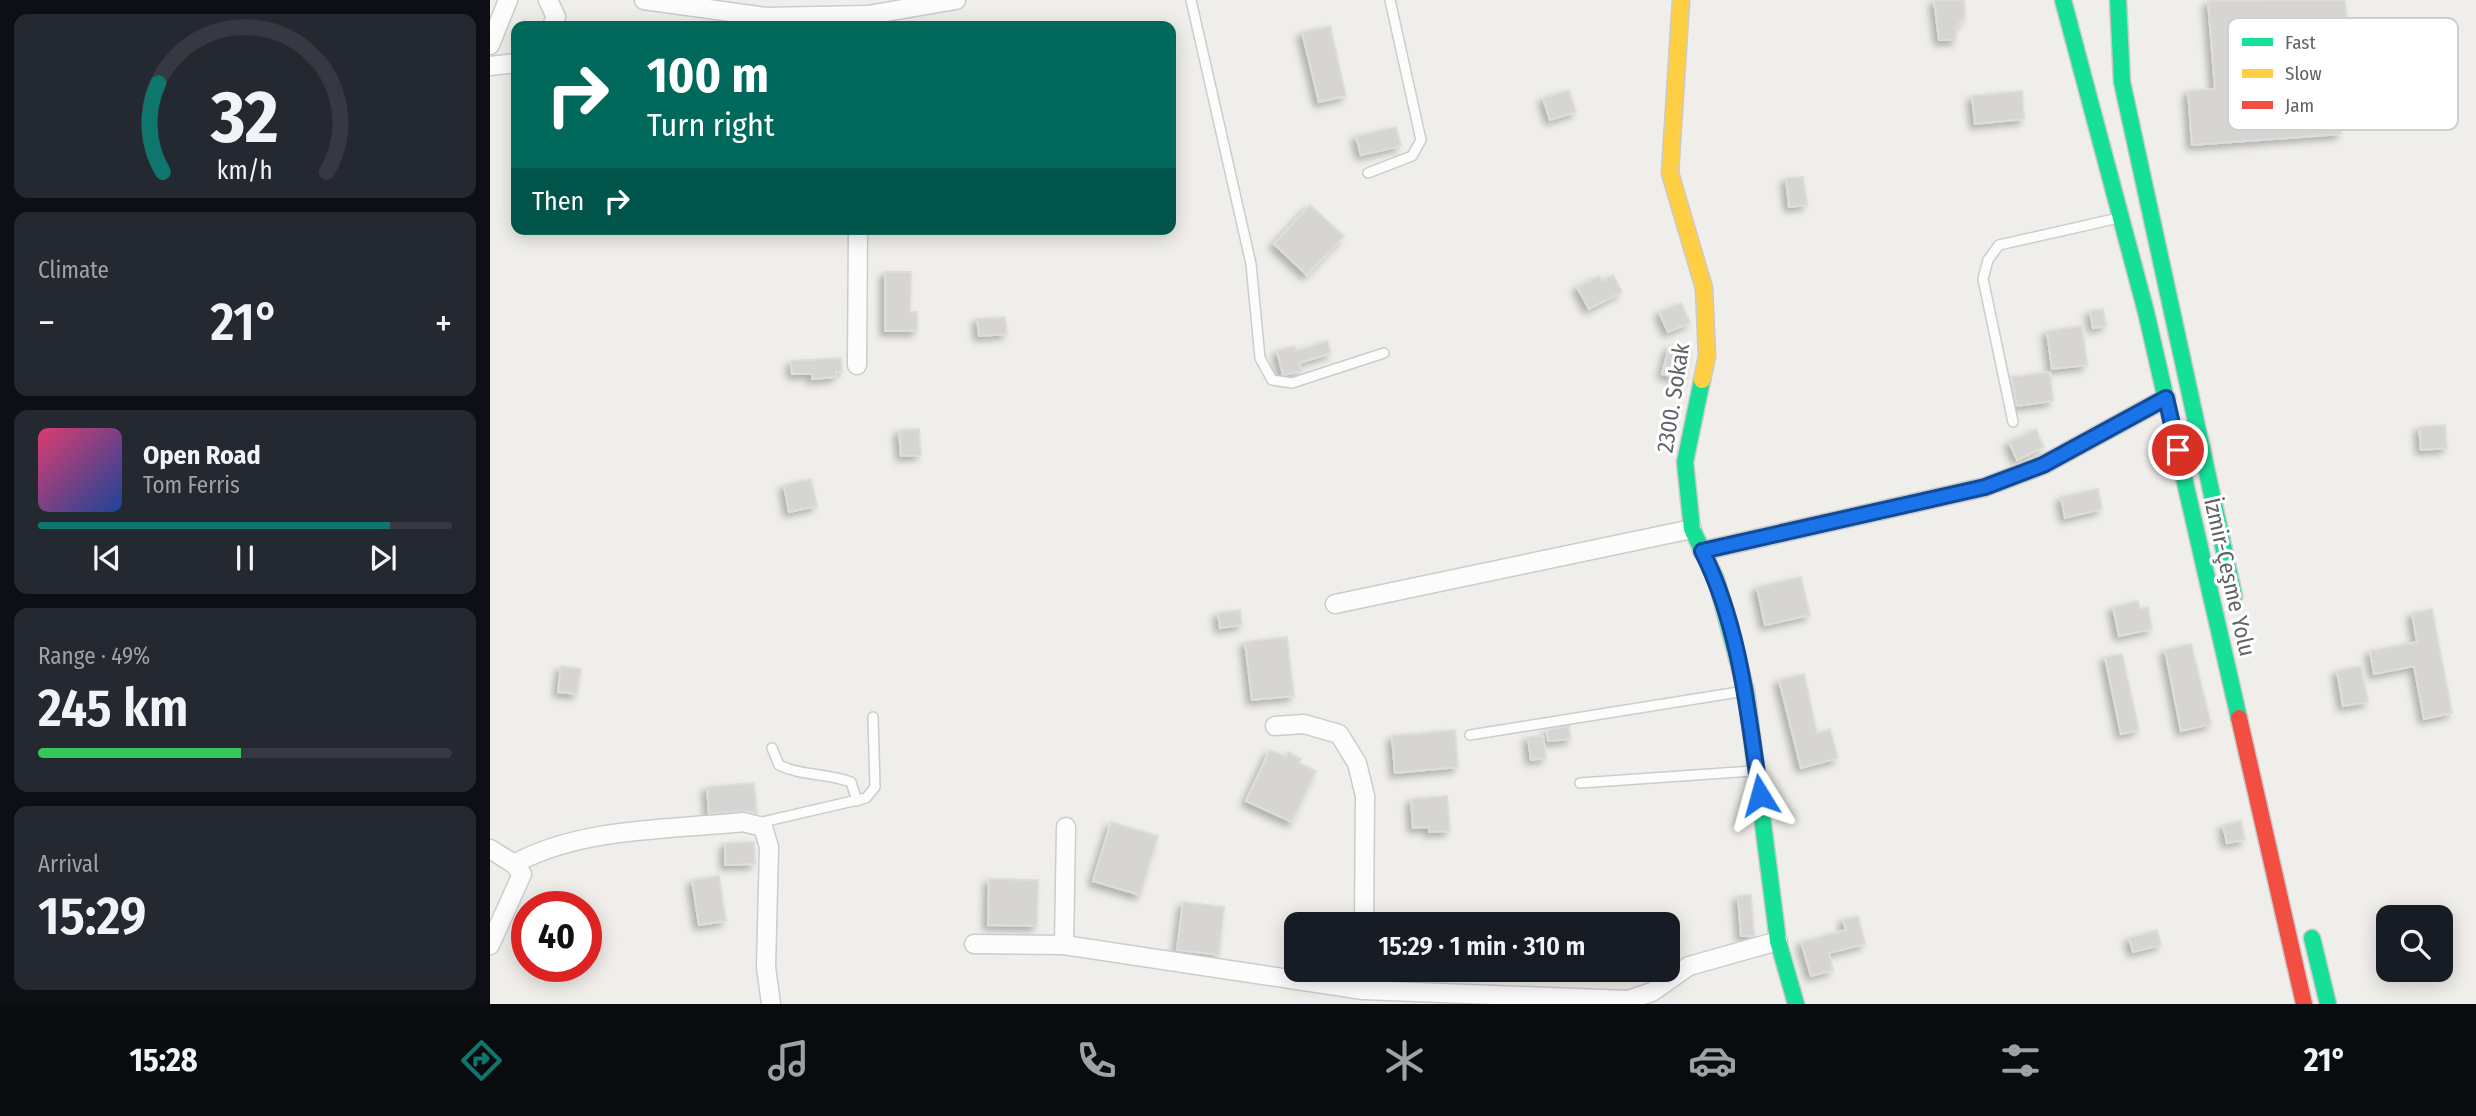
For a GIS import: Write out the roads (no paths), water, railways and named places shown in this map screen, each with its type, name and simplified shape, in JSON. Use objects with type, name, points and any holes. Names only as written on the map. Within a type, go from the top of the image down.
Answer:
[{"type":"main road","name":"2300. Sokak","points":[[1681,0],[1670,173],[1704,288],[1707,356],[1685,462],[1692,529],[1716,579],[1746,691],[1777,940],[1797,1004]]},
{"type":"main road","name":"İzmir-Çeşme Yolu","points":[[2063,0],[2146,312],[2304,1004]]},
{"type":"main road","name":"İzmir-Çeşme Yolu","points":[[2118,0],[2122,82],[2237,609]]},
{"type":"main road","points":[[2308,919],[2328,1004]]},
{"type":"street","points":[[490,45],[508,0]]},
{"type":"street","points":[[548,0],[556,17],[554,21]]},
{"type":"street","points":[[644,0],[766,17],[867,21],[956,0]]},
{"type":"street","points":[[490,66],[511,64]]},
{"type":"street","points":[[857,365],[858,235]]},
{"type":"street","points":[[1702,551],[1985,487],[2043,465],[2166,398]]},
{"type":"street","points":[[1335,604],[1692,529]]},
{"type":"street","points":[[1275,726],[1304,724],[1339,734],[1357,763],[1365,796],[1364,912]]},
{"type":"street","points":[[490,946],[518,869],[540,850],[589,838],[754,824],[763,827],[769,847],[766,967],[771,1004]]},
{"type":"street","points":[[1064,945],[1066,827]]},
{"type":"street","points":[[490,849],[518,869]]},
{"type":"street","points":[[974,944],[1064,945],[1363,990],[1628,1000],[1652,992],[1689,966],[1777,940]]},
{"type":"street","points":[[1363,982],[1363,990]]},
{"type":"lane","points":[[1191,0],[1251,264],[1260,358],[1272,380],[1292,383],[1384,353]]},
{"type":"lane","points":[[1368,173],[1412,156],[1421,140],[1390,0]]},
{"type":"lane","points":[[2012,422],[1983,279],[1988,260],[1999,245],[2119,218]]},
{"type":"lane","points":[[1470,735],[1746,691]]},
{"type":"lane","points":[[754,824],[866,798],[875,787],[873,717]]},
{"type":"lane","points":[[772,748],[779,765],[791,771],[830,774],[851,782],[857,801]]},
{"type":"lane","points":[[1580,783],[1756,771]]}]
